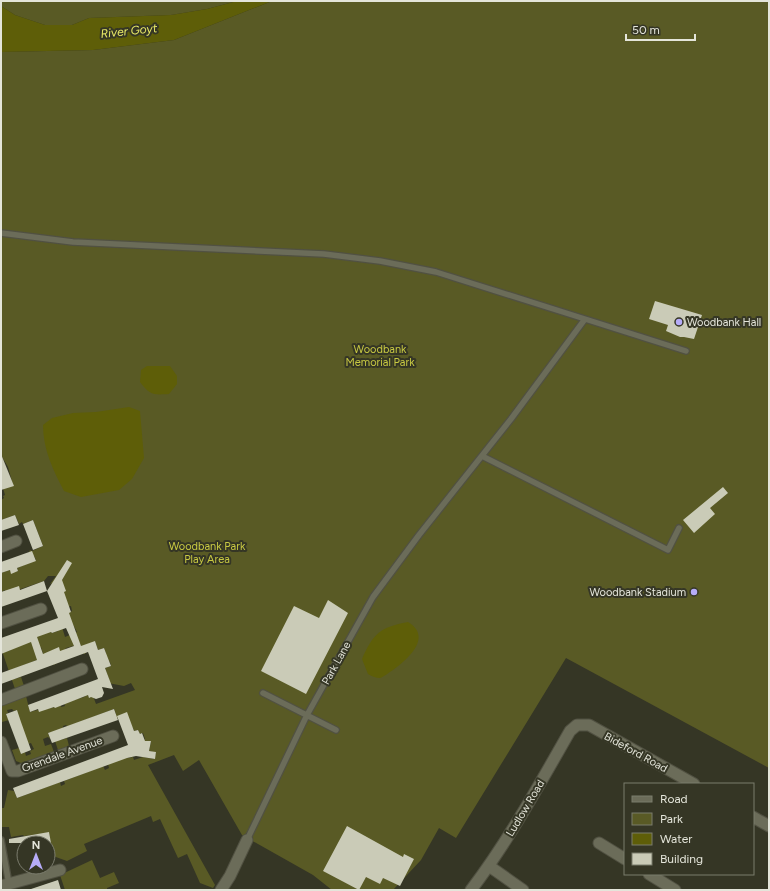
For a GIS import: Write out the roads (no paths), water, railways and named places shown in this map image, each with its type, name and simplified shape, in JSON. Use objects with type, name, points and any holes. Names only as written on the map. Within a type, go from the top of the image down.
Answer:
[{"type":"street","points":[[1,547],[16,541]]},
{"type":"street","points":[[1,623],[41,609]]},
{"type":"street","points":[[1,700],[82,669]]},
{"type":"street","name":"Bideford Road","points":[[577,725],[589,725],[692,783]]},
{"type":"street","name":"Ludlow Road","points":[[471,890],[489,866],[529,802],[570,731],[577,725]]},
{"type":"street","name":"Grendale Avenue","points":[[1,742],[12,771],[113,736]]},
{"type":"street","points":[[754,818],[769,826]]},
{"type":"street","name":"Park Lane","points":[[221,890],[230,876],[247,840]]},
{"type":"street","points":[[599,843],[624,858]]},
{"type":"street","points":[[489,866],[523,890]]},
{"type":"street","points":[[5,885],[25,885],[60,870]]},
{"type":"street","points":[[651,875],[676,890]]},
{"type":"lane","points":[[1,233],[73,242],[324,254],[380,261],[436,272],[686,351]]},
{"type":"lane","name":"Park Lane","points":[[247,840],[307,715],[373,597],[419,535],[511,419],[585,319]]},
{"type":"lane","points":[[482,456],[668,550],[679,528]]},
{"type":"lane","points":[[263,693],[336,730]]},
{"type":"lane","points":[[1,840],[5,885]]},
{"type":"water","name":"River Goyt","points":[[237,1],[272,1],[174,40],[93,50],[1,52],[1,6],[15,15],[45,25],[72,25],[89,18],[171,15],[207,9]]},
{"type":"water","points":[[147,366],[170,366],[177,376],[177,384],[169,394],[152,393],[146,390],[140,382],[141,370]]},
{"type":"water","points":[[129,407],[140,411],[144,458],[132,479],[119,490],[81,497],[64,491],[47,451],[43,434],[43,425],[52,418],[73,413],[96,412]]},
{"type":"water","points":[[408,622],[415,628],[418,634],[416,648],[405,660],[382,677],[375,677],[368,674],[362,659],[370,643],[384,629]]},
{"type":"place","name":"Woodbank Hall","points":[[679,322]]},
{"type":"place","name":"Woodbank Stadium","points":[[694,592]]},
{"type":"park label","name":"Woodbank Memorial Park","points":[[380,355]]},
{"type":"park label","name":"Woodbank Park Play Area","points":[[207,552]]}]
